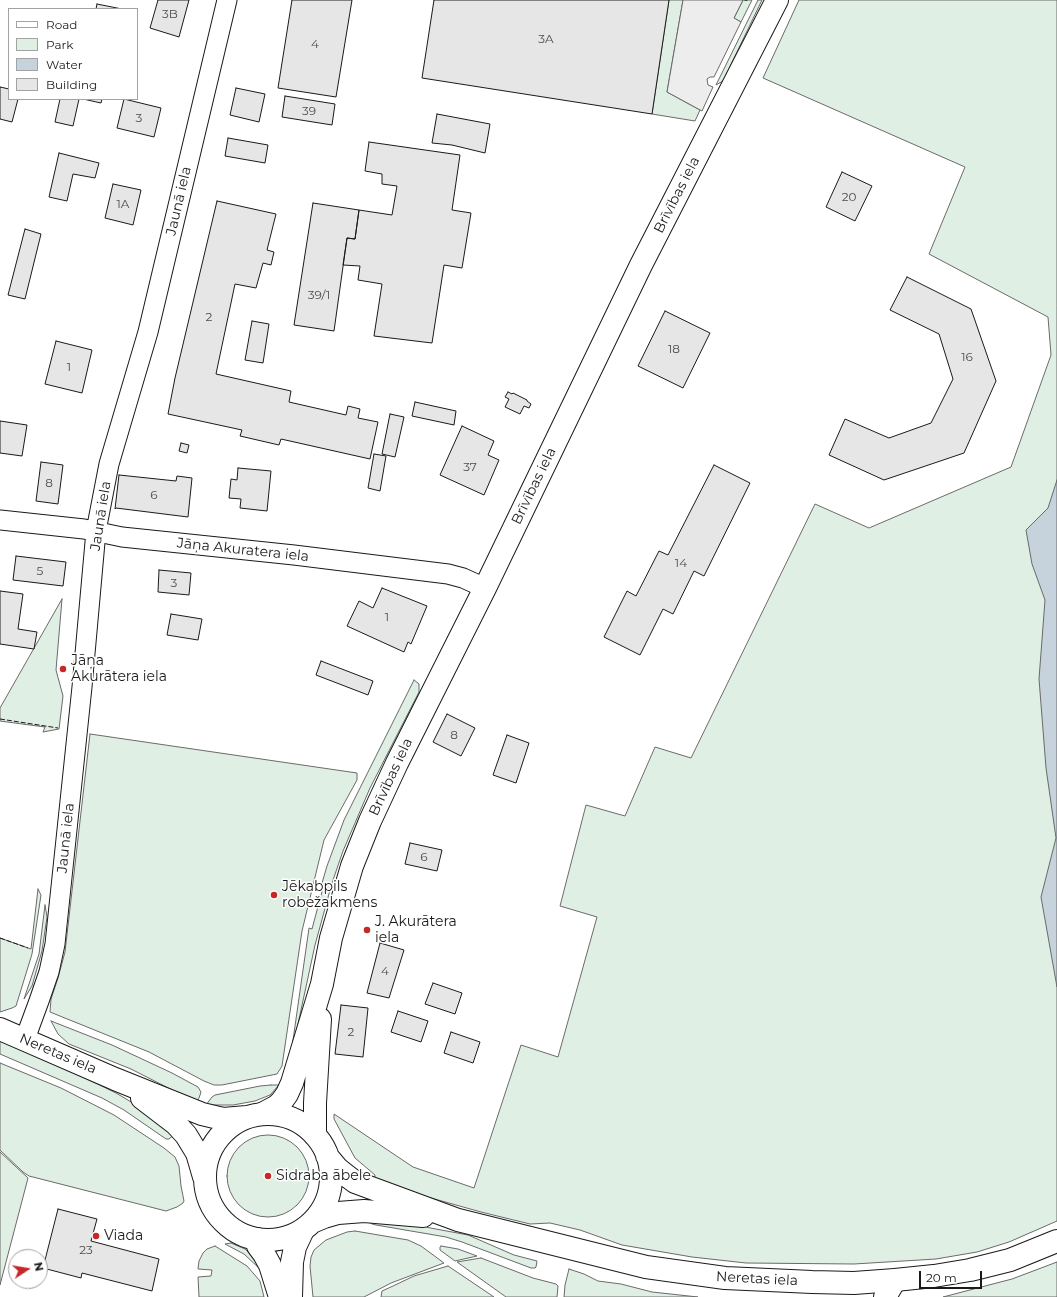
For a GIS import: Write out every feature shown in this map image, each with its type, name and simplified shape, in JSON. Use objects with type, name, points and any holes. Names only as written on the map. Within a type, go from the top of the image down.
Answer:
[{"type":"main road","name":"Brīvības iela","points":[[322,984],[331,938],[352,866],[397,762],[485,588],[641,265],[776,0]]},
{"type":"main road","points":[[205,1180],[209,1157],[213,1146],[220,1136],[239,1121],[256,1116],[277,1106],[287,1094],[295,1073],[322,984]]},
{"type":"main road","points":[[315,1135],[315,1103],[322,984]]},
{"type":"main road","name":"Neretas iela","points":[[0,1029],[115,1079]]},
{"type":"main road","points":[[115,1079],[210,1117],[236,1119],[274,1114],[285,1116],[297,1121],[315,1135],[327,1156],[337,1168],[355,1182],[458,1220]]},
{"type":"main road","points":[[115,1079],[168,1117],[186,1135],[202,1164],[207,1192],[211,1204],[225,1223],[245,1236],[256,1239],[280,1239],[292,1235],[324,1217],[338,1213],[364,1210],[458,1220]]},
{"type":"main road","points":[[291,1297],[292,1262],[295,1247],[307,1226],[319,1213],[329,1192],[331,1180],[327,1156]]},
{"type":"main road","name":"Neretas iela","points":[[458,1220],[646,1266],[701,1275],[747,1280],[854,1282],[890,1289],[934,1276],[970,1270],[1010,1260],[1057,1241]]},
{"type":"main road","points":[[256,1239],[258,1246],[270,1265],[280,1297]]},
{"type":"street","name":"Jaunā iela","points":[[25,1039],[40,1001],[49,972],[55,944],[82,687],[96,532],[109,464],[148,332],[227,0]]},
{"type":"street","name":"Jāņa Akuratera iela","points":[[0,520],[84,529],[122,537],[294,555],[448,574],[462,578],[485,588]]},
{"type":"green space","points":[[669,0],[683,0],[667,92],[700,110],[695,121],[652,114]]},
{"type":"green space","points":[[743,0],[752,0],[741,22],[734,18]]},
{"type":"green space","points":[[758,0],[762,0],[723,81],[716,85]]},
{"type":"green space","points":[[799,0],[1057,0],[1057,1221],[1009,1242],[977,1252],[936,1259],[854,1264],[746,1263],[692,1257],[622,1245],[580,1230],[550,1223],[530,1224],[374,1182],[375,1175],[355,1158],[334,1119],[334,1114],[413,1167],[474,1188],[521,1045],[558,1057],[597,917],[560,906],[586,805],[625,816],[655,747],[691,758],[815,504],[869,528],[1011,467],[1051,355],[1048,317],[929,254],[965,167],[763,78]]},
{"type":"green space","points":[[62,599],[56,670],[63,696],[59,729],[43,732],[45,727],[0,721],[0,708]]},
{"type":"green space","points":[[414,680],[419,684],[419,692],[370,788],[343,851],[332,883],[315,945],[290,1061],[309,928],[312,929],[324,884],[322,883],[327,866],[344,820]]},
{"type":"green space","points":[[90,734],[357,773],[357,780],[324,840],[302,931],[282,1066],[277,1074],[222,1085],[214,1085],[149,1052],[50,1012],[51,999],[65,952]]},
{"type":"green space","points":[[38,889],[41,895],[32,954],[16,1006],[0,1012],[0,938],[31,949]]},
{"type":"green space","points":[[45,905],[47,917],[42,951],[32,986],[24,999],[39,954]]},
{"type":"green space","points":[[51,1021],[112,1045],[172,1073],[198,1087],[201,1092],[199,1098],[197,1101],[184,1096],[131,1069],[69,1044],[58,1034]]},
{"type":"green space","points":[[0,1041],[79,1075],[116,1093],[138,1106],[174,1135],[169,1139],[166,1139],[124,1110],[102,1098],[0,1054]]},
{"type":"green space","points":[[0,1063],[61,1088],[114,1115],[164,1148],[175,1157],[179,1166],[184,1201],[183,1203],[166,1211],[29,1176],[23,1172],[0,1150]]},
{"type":"green space","points":[[271,1085],[279,1085],[270,1095],[255,1101],[233,1105],[206,1105],[215,1095]]},
{"type":"green space","points":[[268,1135],[284,1138],[297,1147],[306,1160],[309,1176],[306,1192],[297,1205],[284,1214],[268,1217],[252,1214],[239,1205],[230,1192],[227,1176],[230,1160],[239,1147],[252,1138]]},
{"type":"green space","points":[[0,1152],[28,1178],[9,1249],[8,1249],[0,1285]]},
{"type":"green space","points":[[367,1220],[420,1226],[468,1235],[514,1255],[537,1261],[536,1267],[531,1268],[446,1237],[376,1225]]},
{"type":"green space","points":[[355,1231],[408,1240],[421,1246],[444,1263],[391,1283],[364,1297],[313,1297],[310,1266],[311,1257],[314,1250],[326,1240],[347,1232]]},
{"type":"green space","points":[[231,1243],[245,1249],[254,1257],[261,1270],[244,1254],[225,1244]]},
{"type":"green space","points":[[215,1246],[247,1266],[260,1281],[264,1297],[199,1297],[198,1277],[211,1276],[212,1270],[198,1269],[199,1261],[207,1249]]},
{"type":"green space","points":[[441,1246],[458,1249],[477,1256],[455,1261],[440,1250]]},
{"type":"green space","points":[[481,1258],[533,1278],[556,1284],[558,1286],[557,1297],[506,1297],[457,1262]]},
{"type":"green space","points":[[1057,1262],[1057,1297],[943,1297],[1012,1279]]},
{"type":"green space","points":[[448,1266],[494,1297],[381,1297],[382,1291],[414,1276]]},
{"type":"green space","points":[[569,1269],[598,1281],[621,1284],[652,1292],[698,1297],[564,1297]]},
{"type":"shaded area","points":[[683,0],[743,0],[734,18],[741,22],[714,77],[707,79],[708,85],[713,87],[702,111],[667,92]]},
{"type":"water","points":[[1057,480],[1057,987],[1041,897],[1056,838],[1046,768],[1039,679],[1045,600],[1032,564],[1026,530],[1048,508]]},
{"type":"building","points":[[158,0],[189,0],[179,37],[150,28]]},
{"type":"building","points":[[292,0],[352,0],[336,97],[278,88]]},
{"type":"building","points":[[434,0],[669,0],[652,114],[422,78]]},
{"type":"building","points":[[97,4],[117,8],[96,8]]},
{"type":"building","points":[[0,87],[8,89],[8,100],[18,100],[12,122],[0,119]]},
{"type":"building","points":[[236,88],[265,94],[259,122],[230,115]]},
{"type":"building","points":[[285,96],[335,104],[332,125],[282,117]]},
{"type":"building","points":[[60,100],[79,100],[73,126],[55,122]]},
{"type":"building","points":[[88,100],[102,100],[101,103]]},
{"type":"building","points":[[124,100],[161,108],[154,137],[117,128]]},
{"type":"building","points":[[437,114],[490,124],[485,153],[452,145],[432,143]]},
{"type":"building","points":[[228,138],[268,145],[265,163],[225,156]]},
{"type":"building","points":[[369,142],[460,155],[452,210],[471,213],[462,268],[444,265],[432,343],[374,336],[382,284],[358,280],[360,266],[343,265],[347,238],[355,239],[359,210],[392,215],[397,186],[382,184],[382,174],[365,171]]},
{"type":"building","points":[[59,153],[99,163],[95,178],[73,174],[67,201],[49,197]]},
{"type":"building","points":[[842,172],[872,186],[855,221],[826,207]]},
{"type":"building","points":[[113,184],[141,190],[133,225],[105,218]]},
{"type":"building","points":[[217,201],[276,214],[267,250],[274,252],[271,265],[263,263],[256,288],[235,284],[216,374],[291,391],[289,402],[346,415],[348,406],[360,409],[358,418],[378,422],[370,459],[281,439],[279,445],[240,436],[242,430],[168,414],[175,378]]},
{"type":"building","points":[[313,203],[359,210],[355,239],[347,238],[334,331],[294,325]]},
{"type":"building","points":[[25,229],[41,234],[25,299],[8,295]]},
{"type":"building","points":[[907,277],[971,309],[996,381],[964,453],[884,480],[829,455],[845,419],[889,438],[931,423],[953,379],[939,334],[890,310]]},
{"type":"building","points":[[665,311],[710,333],[683,388],[638,366]]},
{"type":"building","points":[[252,321],[269,324],[263,363],[245,360]]},
{"type":"building","points":[[56,341],[92,350],[82,393],[45,384]]},
{"type":"building","points":[[508,392],[527,400],[531,404],[529,408],[524,406],[520,414],[505,407],[509,399],[505,397]]},
{"type":"building","points":[[415,402],[456,411],[454,425],[412,416]]},
{"type":"building","points":[[390,414],[404,417],[395,457],[382,454]]},
{"type":"building","points":[[0,421],[27,425],[22,456],[0,453]]},
{"type":"building","points":[[462,426],[494,441],[488,455],[499,460],[484,495],[440,475]]},
{"type":"building","points":[[181,443],[189,445],[187,453],[179,451]]},
{"type":"building","points":[[374,454],[386,456],[380,491],[368,488]]},
{"type":"building","points":[[41,462],[63,465],[58,504],[36,501]]},
{"type":"building","points":[[714,465],[750,483],[704,576],[694,571],[673,614],[663,609],[640,655],[604,637],[627,591],[636,596],[659,551],[668,555]]},
{"type":"building","points":[[238,468],[271,471],[267,511],[240,508],[241,499],[229,498],[231,479],[237,480]]},
{"type":"building","points":[[119,475],[176,481],[177,476],[192,478],[188,517],[115,509]]},
{"type":"building","points":[[16,556],[66,562],[63,586],[13,580]]},
{"type":"building","points":[[159,570],[191,573],[189,595],[158,592]]},
{"type":"building","points":[[382,588],[427,606],[411,644],[408,642],[404,652],[347,626],[359,601],[373,608]]},
{"type":"building","points":[[0,591],[23,594],[18,629],[37,632],[34,649],[0,644]]},
{"type":"building","points":[[171,614],[202,619],[198,640],[167,635]]},
{"type":"building","points":[[321,661],[373,681],[368,695],[316,675]]},
{"type":"building","points":[[447,714],[475,728],[461,756],[433,742]]},
{"type":"building","points":[[507,735],[529,743],[516,783],[493,775]]},
{"type":"building","points":[[410,843],[442,850],[437,871],[405,864]]},
{"type":"building","points":[[380,943],[404,950],[389,998],[367,993]]},
{"type":"building","points":[[433,983],[462,993],[455,1014],[425,1004]]},
{"type":"building","points":[[341,1005],[368,1008],[363,1057],[335,1054]]},
{"type":"building","points":[[398,1011],[428,1021],[421,1042],[391,1032]]},
{"type":"building","points":[[451,1032],[480,1042],[473,1063],[444,1053]]},
{"type":"building","points":[[58,1209],[97,1219],[91,1241],[159,1259],[152,1291],[82,1273],[81,1278],[48,1269],[48,1249]]},
{"type":"fence","points":[[0,719],[58,728]]},
{"type":"fence","points":[[0,938],[28,948]]},
{"type":"place","name":"Jāņa Akurātera iela","points":[[63,669]]},
{"type":"place","name":"Jēkabpils robežakmens","points":[[274,895]]},
{"type":"place","name":"J. Akurātera iela","points":[[367,930]]},
{"type":"place","name":"Sidraba ābele","points":[[268,1176]]},
{"type":"place","name":"Viada","points":[[96,1236]]}]
